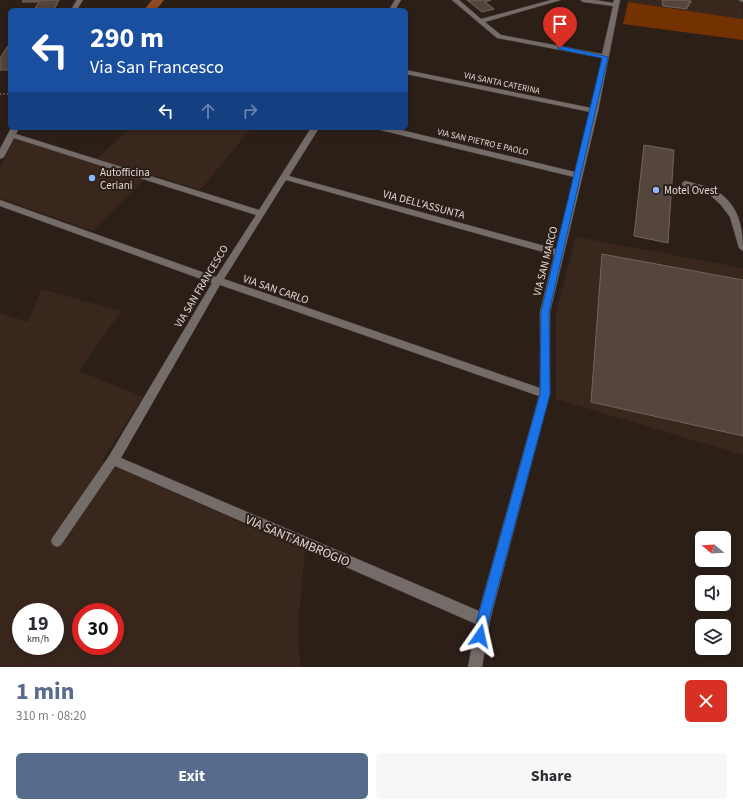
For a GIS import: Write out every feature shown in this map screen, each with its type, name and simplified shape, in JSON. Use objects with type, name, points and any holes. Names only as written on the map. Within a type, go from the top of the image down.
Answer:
[{"type":"street","points":[[455,0],[499,37],[605,57]]},
{"type":"street","points":[[481,21],[558,0]]},
{"type":"street","points":[[583,0],[617,2]]},
{"type":"street","name":"VIA SAN MARCO","points":[[474,667],[483,620],[545,394],[545,312],[594,111],[617,2]]},
{"type":"street","name":"VIA SANTA CATERINA","points":[[408,72],[594,111]]},
{"type":"street","name":"VIA SAN FRANCESCO","points":[[57,541],[113,460],[218,281],[314,130]]},
{"type":"street","name":"VIA SAN PIETRO E PAOLO","points":[[391,130],[578,175]]},
{"type":"street","points":[[1,153],[13,132],[260,213]]},
{"type":"street","name":"VIA DELL'ASSUNTA","points":[[283,177],[559,253]]},
{"type":"street","points":[[686,184],[713,193],[724,203],[734,216],[743,248]]},
{"type":"street","name":"VIA SAN CARLO","points":[[0,203],[218,281],[545,394]]},
{"type":"street","name":"VIA SANT'AMBROGIO","points":[[113,460],[483,620]]},
{"type":"shaded area","points":[[628,0],[742,0],[743,19],[628,2]]},
{"type":"shaded area","points":[[628,2],[743,19],[743,40],[623,24]]},
{"type":"shaded area","points":[[128,130],[250,130],[200,190],[150,174],[93,231],[0,198],[0,168],[17,134],[97,159]]},
{"type":"shaded area","points":[[576,237],[743,268],[743,455],[556,399],[556,312]]},
{"type":"shaded area","points":[[41,289],[121,311],[79,371],[143,397],[102,461],[305,551],[298,623],[300,667],[0,667],[0,313],[28,322]]},
{"type":"building","points":[[23,0],[59,0],[55,8],[35,8],[39,2],[22,2]]},
{"type":"building","points":[[467,0],[491,0],[485,2],[494,9],[482,12]]},
{"type":"building","points":[[662,0],[690,0],[691,3],[689,2],[687,9],[663,6]]},
{"type":"building","points":[[8,46],[8,70],[0,70],[0,58]]},
{"type":"building","points":[[644,145],[674,150],[668,243],[634,236]]},
{"type":"building","points":[[602,254],[743,280],[743,436],[591,402]]},
{"type":"waterway","points":[[152,8],[158,0]]},
{"type":"place","name":"Autofficina Ceriani","points":[[92,178]]},
{"type":"place","name":"Motel Ovest","points":[[656,190]]},
{"type":"route","points":[[480,636],[483,620],[545,394],[545,312],[594,111],[605,57],[560,48]]}]
